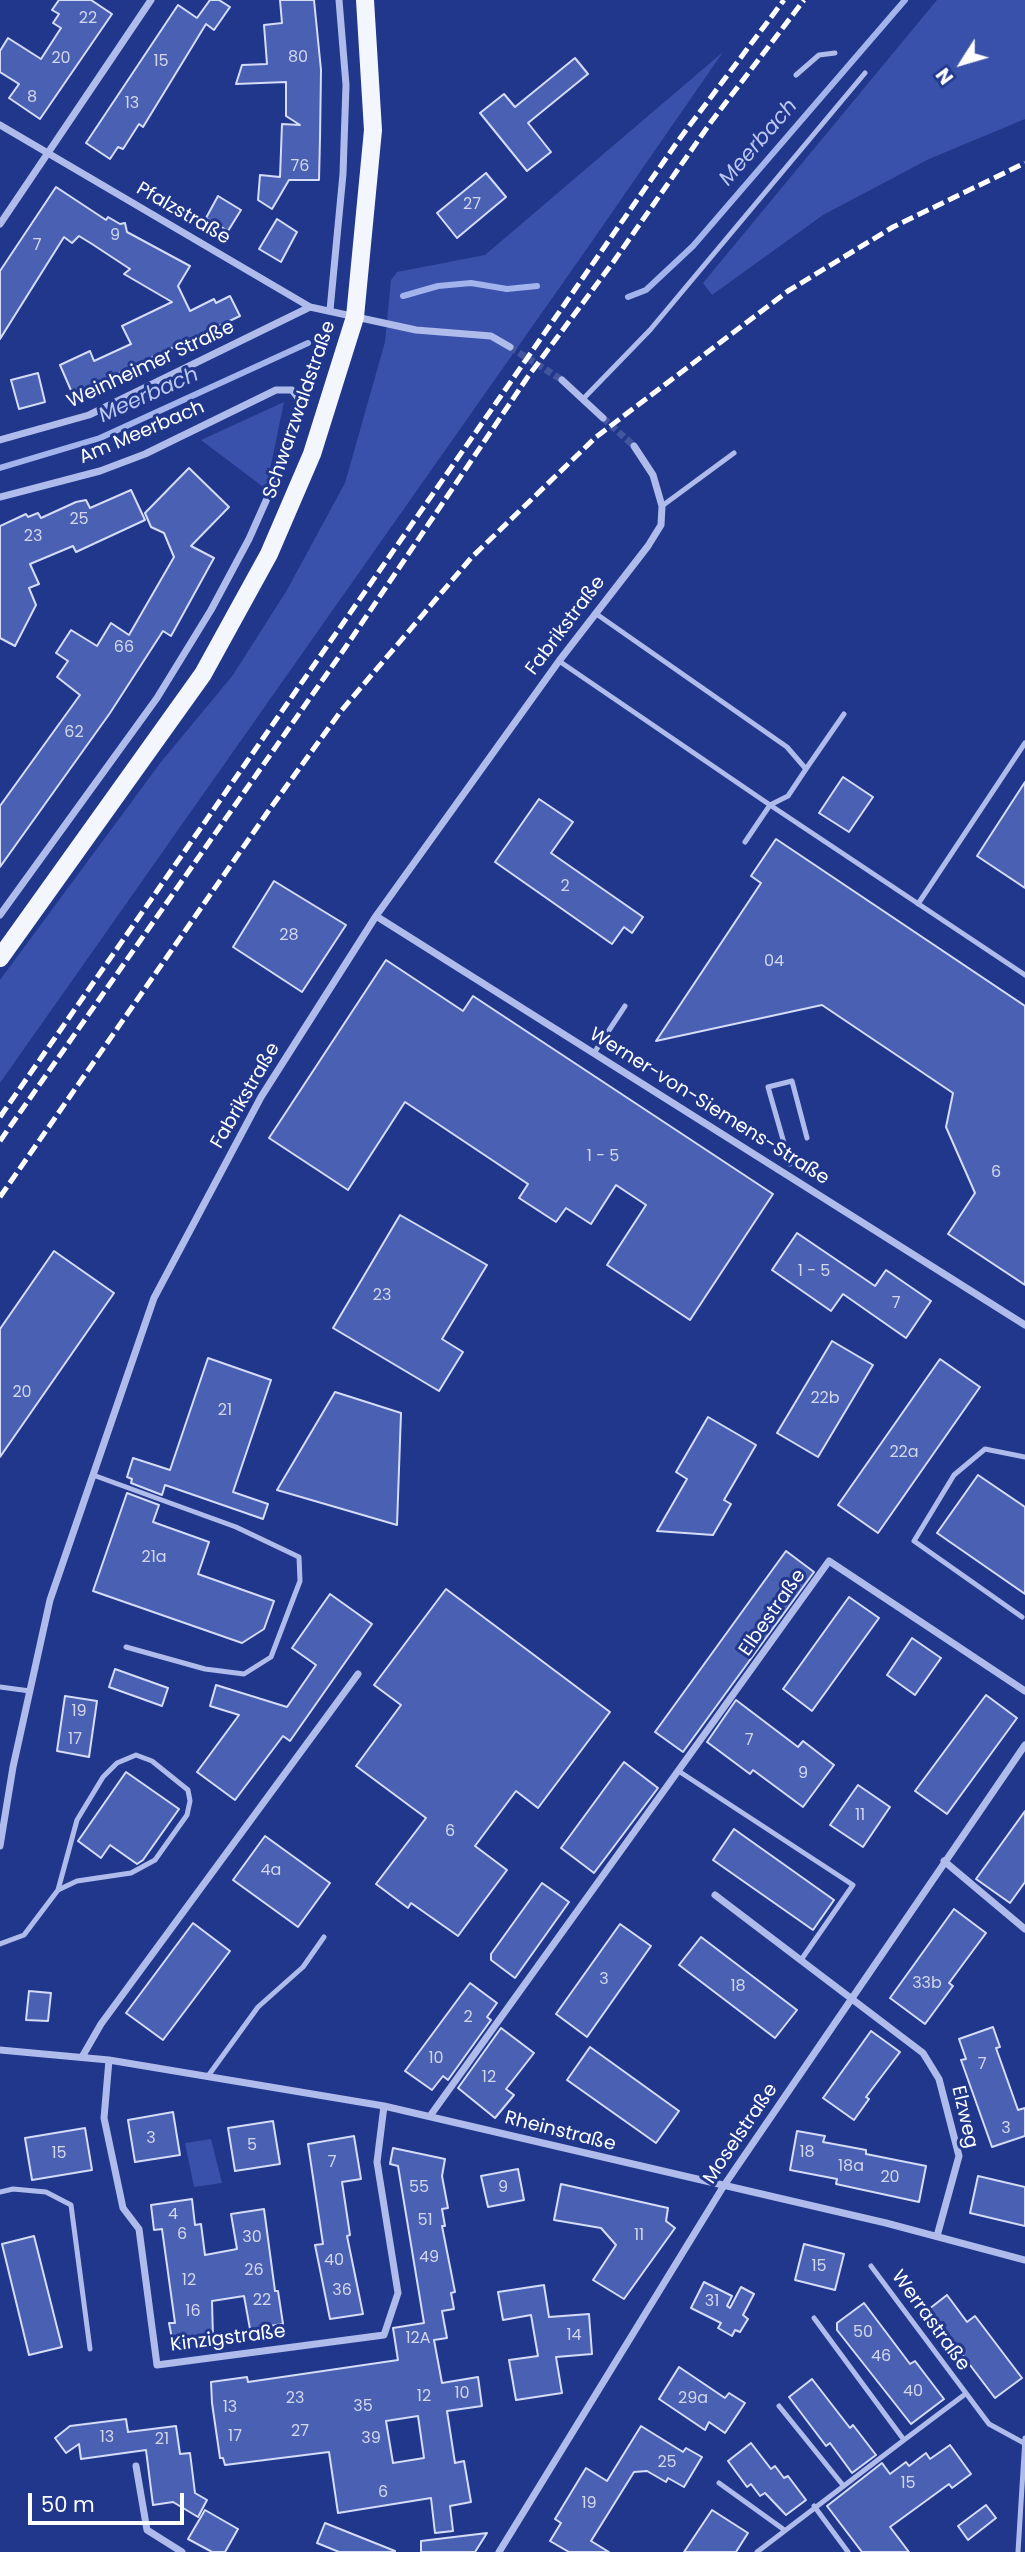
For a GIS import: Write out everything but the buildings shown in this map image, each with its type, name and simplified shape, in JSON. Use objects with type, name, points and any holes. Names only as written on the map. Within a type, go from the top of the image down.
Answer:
[{"type":"main road","name":"Schwarzwaldstraße","points":[[0,958],[195,685],[269,554],[312,454],[355,317],[373,130],[365,0]]},
{"type":"street","points":[[0,224],[151,0]]},
{"type":"street","name":"Schwarzwaldstraße","points":[[330,310],[344,149],[346,85],[339,0]]},
{"type":"street","name":"Pfalzstraße","points":[[0,125],[310,307],[355,317]]},
{"type":"street","name":"Weinheimer Straße","points":[[0,440],[89,415],[310,307]]},
{"type":"street","points":[[355,317],[416,330],[491,336],[510,347]]},
{"type":"street","points":[[562,380],[603,418]]},
{"type":"street","name":"Am Meerbach","points":[[0,497],[100,471],[145,454],[276,390],[292,390]]},
{"type":"street","name":"Schwarzwaldstraße","points":[[0,915],[158,698],[211,610],[249,539],[282,464],[299,411],[298,398],[292,390]]},
{"type":"street","points":[[634,446],[653,475],[662,506]]},
{"type":"street","name":"Fabrikstraße","points":[[0,1846],[50,1600],[154,1298],[261,1097],[376,916],[559,660],[648,546],[661,525],[662,506]]},
{"type":"street","name":"Werner-von-Siemens-Straße","points":[[376,916],[1025,1325]]},
{"type":"street","name":"Elbestraße","points":[[430,2116],[680,1772],[829,1561],[1025,1690]]},
{"type":"street","points":[[82,2057],[101,2024],[358,1674]]},
{"type":"street","name":"Moselstraße","points":[[499,2552],[723,2187],[854,1999],[944,1861],[1025,1745]]},
{"type":"street","points":[[944,1861],[1025,1929]]},
{"type":"street","points":[[715,1895],[854,1999]]},
{"type":"street","name":"Elzweg","points":[[854,1999],[923,2053],[939,2079],[959,2156],[937,2236]]},
{"type":"street","name":"Rheinstraße","points":[[0,2050],[110,2060],[384,2106],[937,2236],[1025,2260]]},
{"type":"street","name":"Kinzigstraße","points":[[110,2060],[104,2118],[123,2208],[139,2229],[157,2365],[384,2335],[398,2293],[377,2162],[384,2106]]},
{"type":"street","points":[[136,2466],[146,2530],[182,2552]]},
{"type":"lane","points":[[796,75],[819,55],[835,53]]},
{"type":"lane","points":[[584,398],[650,330],[865,73]]},
{"type":"lane","points":[[662,506],[734,453]]},
{"type":"lane","points":[[595,613],[787,747],[806,769]]},
{"type":"lane","points":[[559,660],[1025,975]]},
{"type":"lane","points":[[745,842],[770,805],[788,796],[844,714]]},
{"type":"lane","points":[[918,904],[1025,743]]},
{"type":"lane","points":[[594,1053],[625,1006]]},
{"type":"lane","points":[[790,1164],[768,1087],[792,1081],[807,1138]]},
{"type":"lane","points":[[1021,1617],[914,1541],[954,1475],[985,1449],[1025,1457]]},
{"type":"lane","points":[[93,1475],[236,1527],[299,1557],[300,1581],[271,1657],[244,1674],[205,1669],[127,1647]]},
{"type":"lane","points":[[0,1687],[30,1691]]},
{"type":"lane","points":[[0,1944],[24,1935],[58,1890],[77,1820],[103,1777],[117,1763],[136,1755],[152,1761],[188,1790],[190,1801],[187,1815],[155,1860],[131,1873],[77,1881],[58,1890]]},
{"type":"lane","points":[[680,1772],[853,1885],[801,1960]]},
{"type":"lane","points":[[208,2076],[258,2007],[303,1966],[324,1937]]},
{"type":"lane","points":[[0,2192],[13,2189],[46,2192],[71,2205],[90,2349]]},
{"type":"lane","name":"Werrastraße","points":[[871,2266],[964,2395],[989,2424],[1025,2440]]},
{"type":"lane","points":[[814,2318],[904,2440]]},
{"type":"lane","name":"Werrastraße","points":[[757,2552],[842,2484],[964,2395]]},
{"type":"lane","points":[[779,2406],[842,2484]]},
{"type":"lane","points":[[1018,2552],[1022,2529],[1025,2440]]},
{"type":"lane","points":[[719,2483],[783,2529]]},
{"type":"lane","points":[[814,2506],[848,2552]]},
{"type":"shaded area","points":[[937,0],[1025,0],[1025,119],[929,159],[823,215],[712,295],[703,283]]},
{"type":"shaded area","points":[[723,52],[0,1083],[0,980],[161,762],[233,675],[287,590],[345,483],[385,342],[391,280],[397,272],[485,255]]},
{"type":"shaded area","points":[[284,402],[266,489],[201,440]]},
{"type":"shaded area","points":[[211,2139],[222,2183],[194,2187],[185,2143]]},
{"type":"waterway","name":"Meerbach","points":[[628,297],[646,290],[693,246],[905,0]]},
{"type":"waterway","name":"Meerbach","points":[[403,296],[438,286],[471,283],[507,289],[537,286]]},
{"type":"waterway","name":"Meerbach","points":[[0,468],[100,438],[308,343]]},
{"type":"tunnel","points":[[510,347],[562,380]]},
{"type":"tunnel","points":[[603,418],[634,446]]},
{"type":"railway","points":[[0,1117],[678,141],[784,0]]},
{"type":"railway","points":[[0,1141],[345,648],[527,378],[614,261],[711,122],[804,0]]},
{"type":"railway","points":[[0,1197],[341,711],[471,558],[596,437],[788,291],[893,227],[1025,163]]}]
